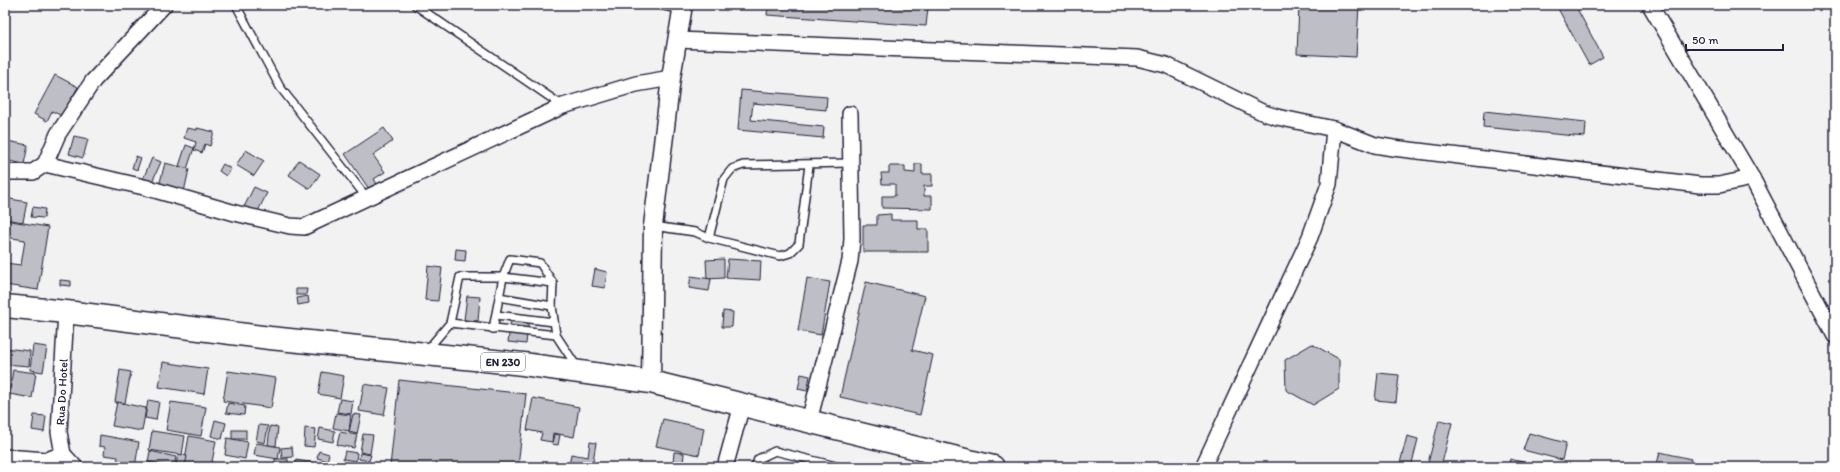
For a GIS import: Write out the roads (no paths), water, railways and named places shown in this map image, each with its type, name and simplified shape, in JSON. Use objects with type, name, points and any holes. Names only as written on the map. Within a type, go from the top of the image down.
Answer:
[{"type":"main road","name":"EN 230","points":[[5,306],[66,312],[270,338],[580,372],[651,382],[992,467]]},
{"type":"street","points":[[5,172],[33,172],[45,164],[58,134],[93,81],[164,5]]},
{"type":"street","points":[[1650,5],[1752,178],[1835,336]]},
{"type":"street","points":[[651,382],[653,226],[671,78],[683,8]]},
{"type":"street","points":[[678,40],[1136,58],[1166,65],[1270,115],[1334,129],[1375,145],[1700,185],[1719,185],[1752,178]]},
{"type":"street","points":[[45,164],[148,188],[235,213],[290,226],[304,227],[563,106],[636,84],[671,78]]},
{"type":"street","points":[[809,421],[850,261],[852,239],[850,114]]},
{"type":"street","points":[[1203,467],[1310,237],[1329,184],[1334,129]]},
{"type":"street","name":"Rua Do Hotel","points":[[63,454],[59,432],[66,312]]},
{"type":"street","points":[[725,467],[742,405]]},
{"type":"street","points":[[5,457],[44,463],[63,454],[75,467]]},
{"type":"lane","points":[[236,5],[280,87],[367,198]]},
{"type":"lane","points":[[415,5],[563,106]]},
{"type":"lane","points":[[660,5],[683,8]]},
{"type":"lane","points":[[709,238],[724,179],[732,169],[743,165],[851,164]]},
{"type":"lane","points":[[653,226],[694,232],[709,238],[780,256],[790,253],[798,244],[809,165]]},
{"type":"lane","points":[[493,329],[503,277],[510,259],[540,263],[553,283],[552,306],[556,335],[580,372]]},
{"type":"lane","points":[[424,354],[450,323],[460,278],[503,277],[553,283]]},
{"type":"lane","points":[[499,297],[552,306]]},
{"type":"lane","points":[[496,315],[554,322]]},
{"type":"lane","points":[[450,323],[556,335]]},
{"type":"lane","points":[[756,467],[758,459],[775,451],[840,467]]}]
